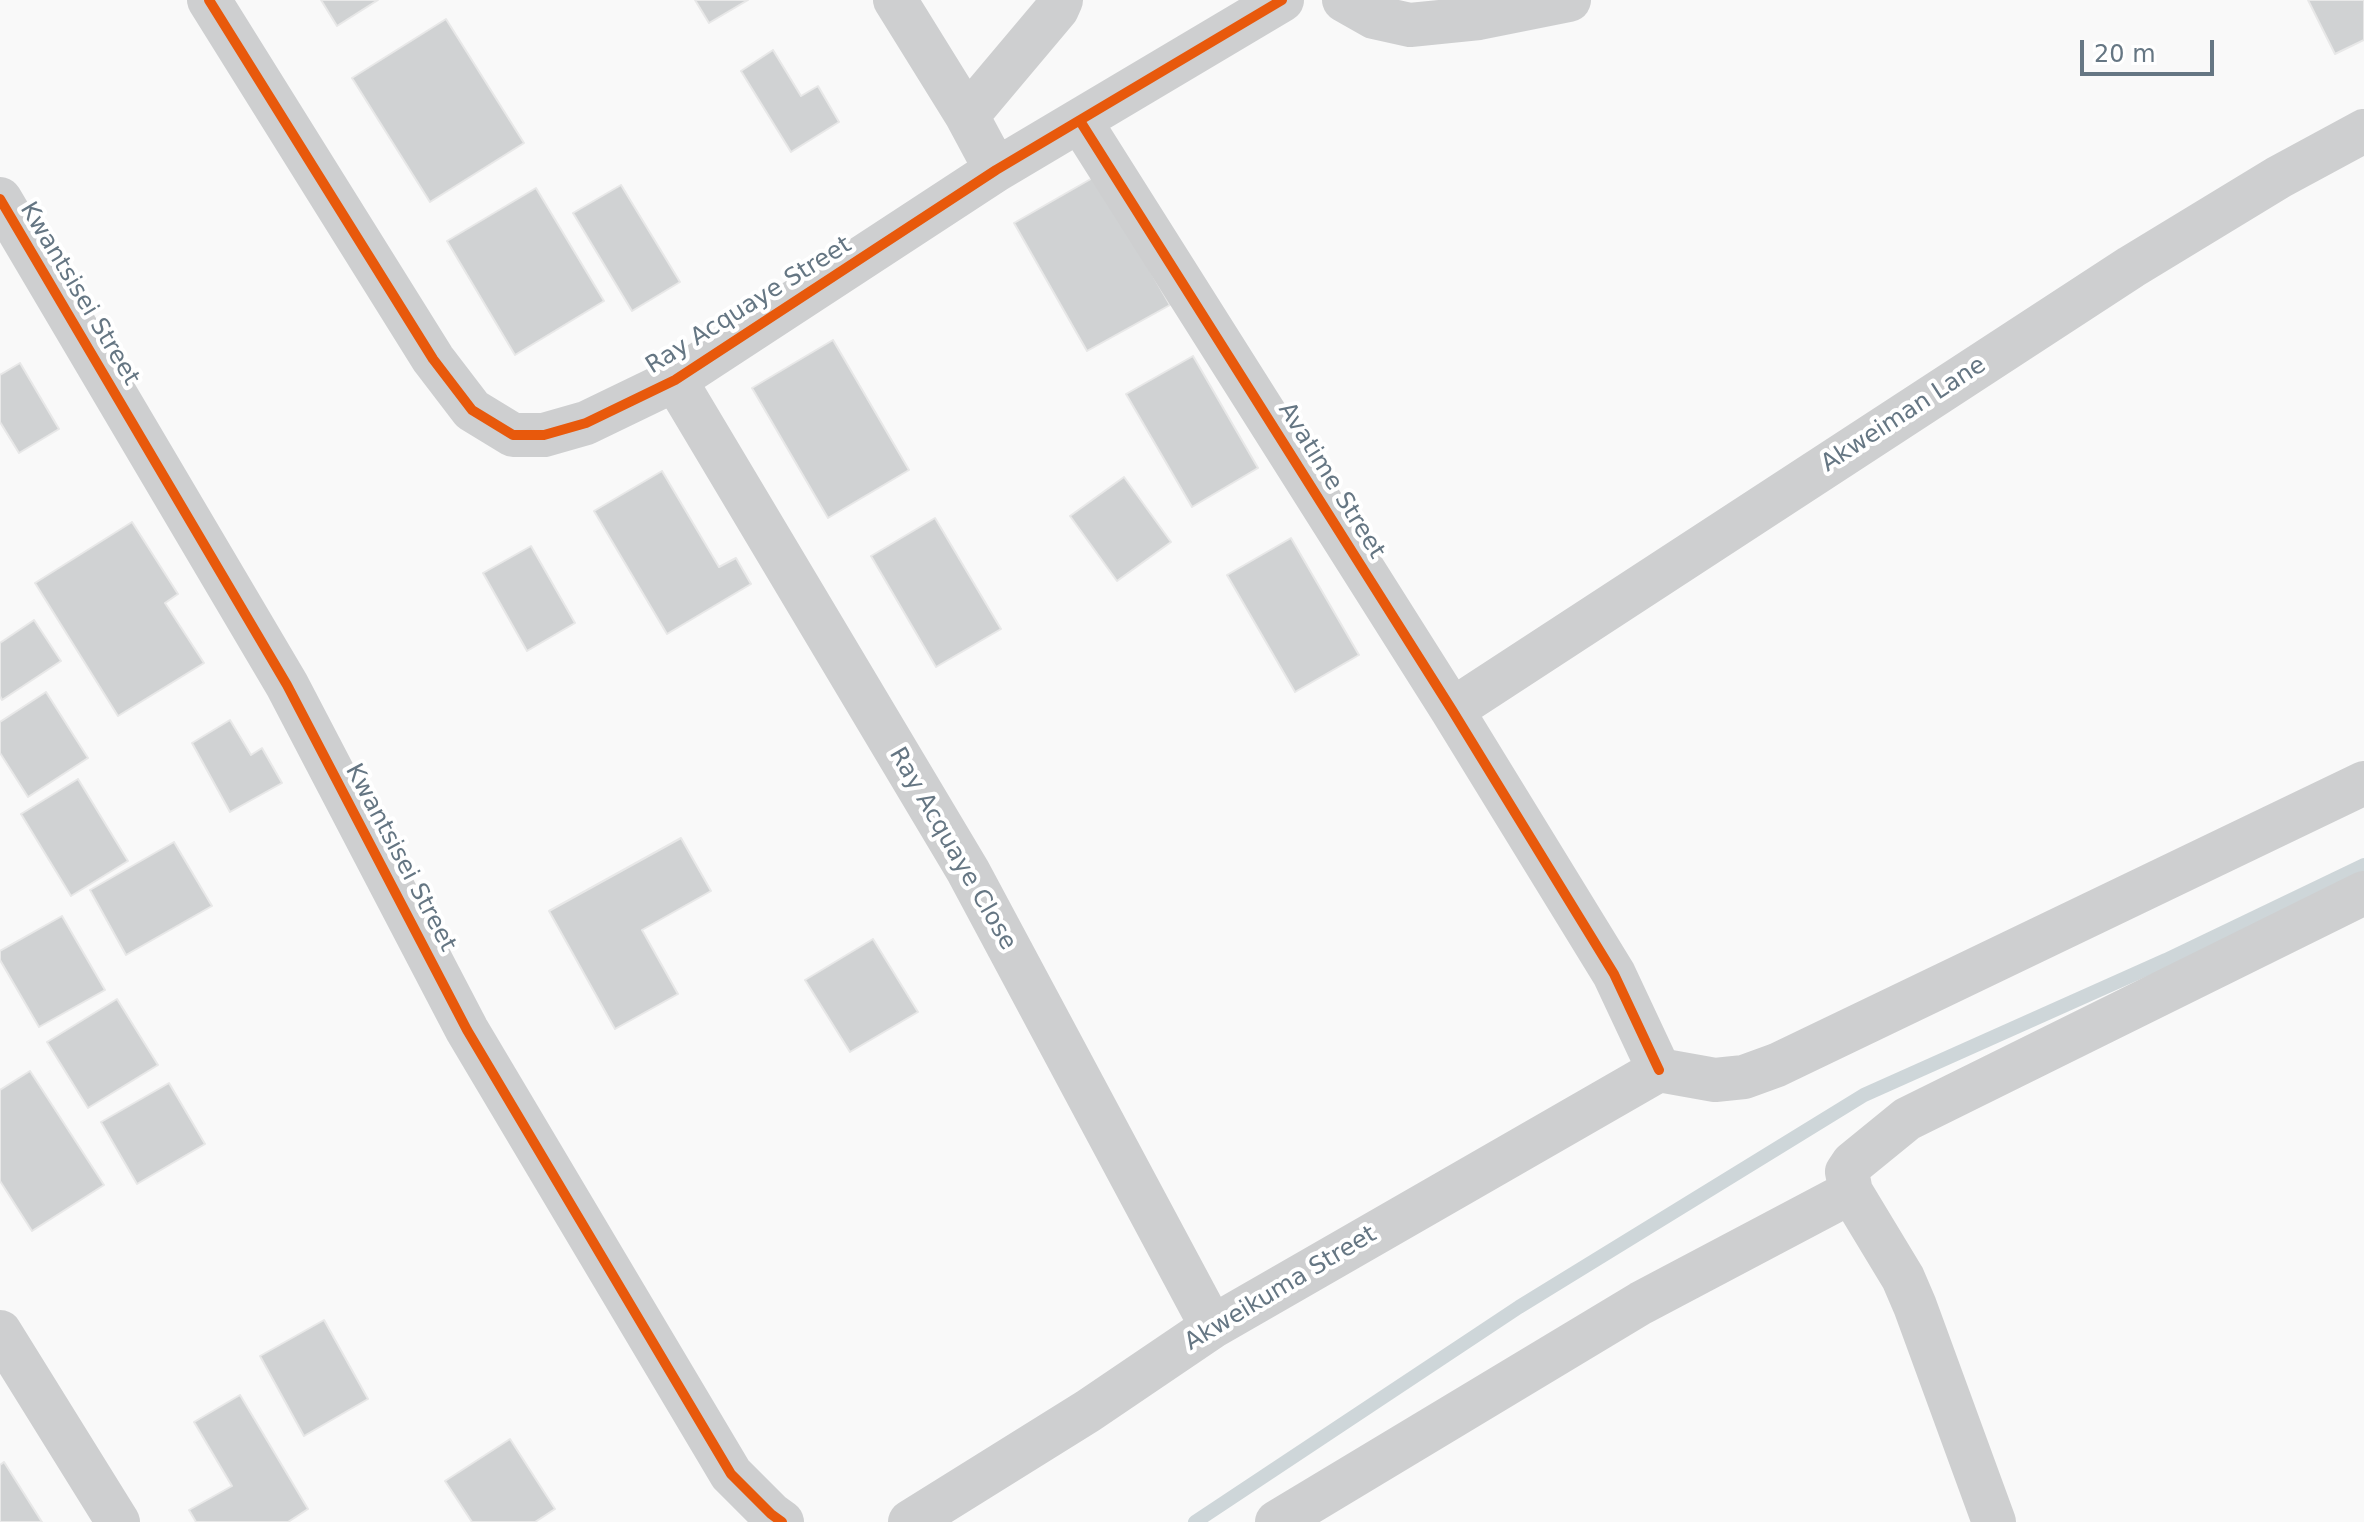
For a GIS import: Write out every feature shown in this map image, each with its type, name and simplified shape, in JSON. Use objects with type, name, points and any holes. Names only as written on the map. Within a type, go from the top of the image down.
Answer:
[{"type":"street","name":"Ray Acquaye Street","points":[[209,0],[433,359],[472,410],[513,435],[544,435],[586,423],[675,380],[996,170],[1080,121]]},
{"type":"street","points":[[895,0],[967,116],[996,170]]},
{"type":"street","points":[[967,116],[1032,40],[1061,0]]},
{"type":"street","points":[[1080,121],[1282,0]]},
{"type":"street","points":[[1344,0],[1374,17],[1410,25],[1479,18],[1569,0]]},
{"type":"street","name":"Avatime Street","points":[[1080,121],[1452,710],[1614,974],[1659,1070]]},
{"type":"street","name":"Akweiman Lane","points":[[1452,710],[2131,267],[2279,177],[2364,131]]},
{"type":"street","name":"Kwantsisei Street","points":[[0,199],[287,685],[475,1043],[731,1474],[782,1522]]},
{"type":"street","name":"Ray Acquaye Close","points":[[675,380],[968,871],[1212,1327]]},
{"type":"street","points":[[1659,1070],[1715,1080],[1744,1077],[1777,1065],[2364,783]]},
{"type":"street","points":[[1994,1522],[1915,1306],[1903,1278],[1851,1192],[1847,1172],[1853,1163],[1907,1119],[2364,893]]},
{"type":"street","name":"Akweikuma Street","points":[[910,1522],[1088,1411],[1212,1327],[1659,1070]]},
{"type":"street","points":[[1277,1522],[1641,1303],[1851,1192]]},
{"type":"street","points":[[0,1332],[118,1522]]},
{"type":"building","points":[[321,0],[378,0],[337,26]]},
{"type":"building","points":[[695,0],[748,0],[709,23]]},
{"type":"building","points":[[2308,0],[2364,0],[2364,40],[2335,54]]},
{"type":"building","points":[[446,19],[524,143],[430,202],[352,78]]},
{"type":"building","points":[[773,50],[801,96],[818,86],[839,122],[791,152],[741,71]]},
{"type":"building","points":[[1096,176],[1170,305],[1087,351],[1014,223]]},
{"type":"building","points":[[621,185],[680,282],[632,311],[573,213]]},
{"type":"building","points":[[536,188],[604,301],[515,355],[447,241]]},
{"type":"building","points":[[833,340],[909,470],[828,518],[752,388]]},
{"type":"building","points":[[1193,356],[1258,468],[1192,507],[1126,394]]},
{"type":"building","points":[[20,363],[59,429],[19,453],[0,422],[0,375]]},
{"type":"building","points":[[662,471],[719,567],[736,558],[751,584],[667,634],[594,511]]},
{"type":"building","points":[[1124,477],[1171,542],[1117,581],[1070,516]]},
{"type":"building","points":[[935,518],[1001,629],[936,667],[871,556]]},
{"type":"building","points":[[132,522],[178,594],[165,603],[204,663],[118,716],[35,583]]},
{"type":"building","points":[[1291,538],[1359,655],[1295,692],[1227,575]]},
{"type":"building","points":[[531,546],[575,623],[527,651],[483,573]]},
{"type":"building","points":[[34,620],[61,661],[2,700],[0,643]]},
{"type":"building","points":[[46,692],[88,758],[28,797],[0,753],[0,722]]},
{"type":"building","points":[[230,720],[251,755],[262,748],[282,783],[230,812],[192,743]]},
{"type":"building","points":[[78,779],[128,861],[71,896],[21,814]]},
{"type":"building","points":[[681,838],[711,891],[642,930],[678,994],[615,1029],[549,911]]},
{"type":"building","points":[[174,842],[212,906],[126,955],[90,890]]},
{"type":"building","points":[[62,916],[105,990],[39,1027],[0,960],[0,951]]},
{"type":"building","points":[[873,939],[918,1012],[850,1052],[805,980]]},
{"type":"building","points":[[117,999],[158,1065],[88,1108],[47,1042]]},
{"type":"building","points":[[30,1071],[104,1185],[32,1231],[0,1181],[0,1090]]},
{"type":"building","points":[[169,1083],[205,1144],[137,1184],[101,1122]]},
{"type":"building","points":[[324,1320],[368,1399],[304,1436],[260,1356]]},
{"type":"building","points":[[240,1395],[308,1509],[288,1522],[196,1522],[189,1510],[232,1486],[194,1422]]},
{"type":"building","points":[[510,1439],[555,1509],[535,1522],[472,1522],[445,1481]]},
{"type":"building","points":[[4,1462],[42,1522],[0,1522],[0,1465]]},
{"type":"waterway","points":[[1195,1522],[1519,1307],[1864,1095],[2166,960],[2364,865]]},
{"type":"cycle path","points":[[209,0],[433,359],[472,410],[513,435],[544,435],[586,423],[675,380],[996,170],[1282,0]]},
{"type":"cycle path","points":[[1080,121],[1452,710],[1614,974],[1659,1070]]},
{"type":"cycle path","points":[[0,199],[287,685],[467,1030],[731,1474],[782,1522]]}]
